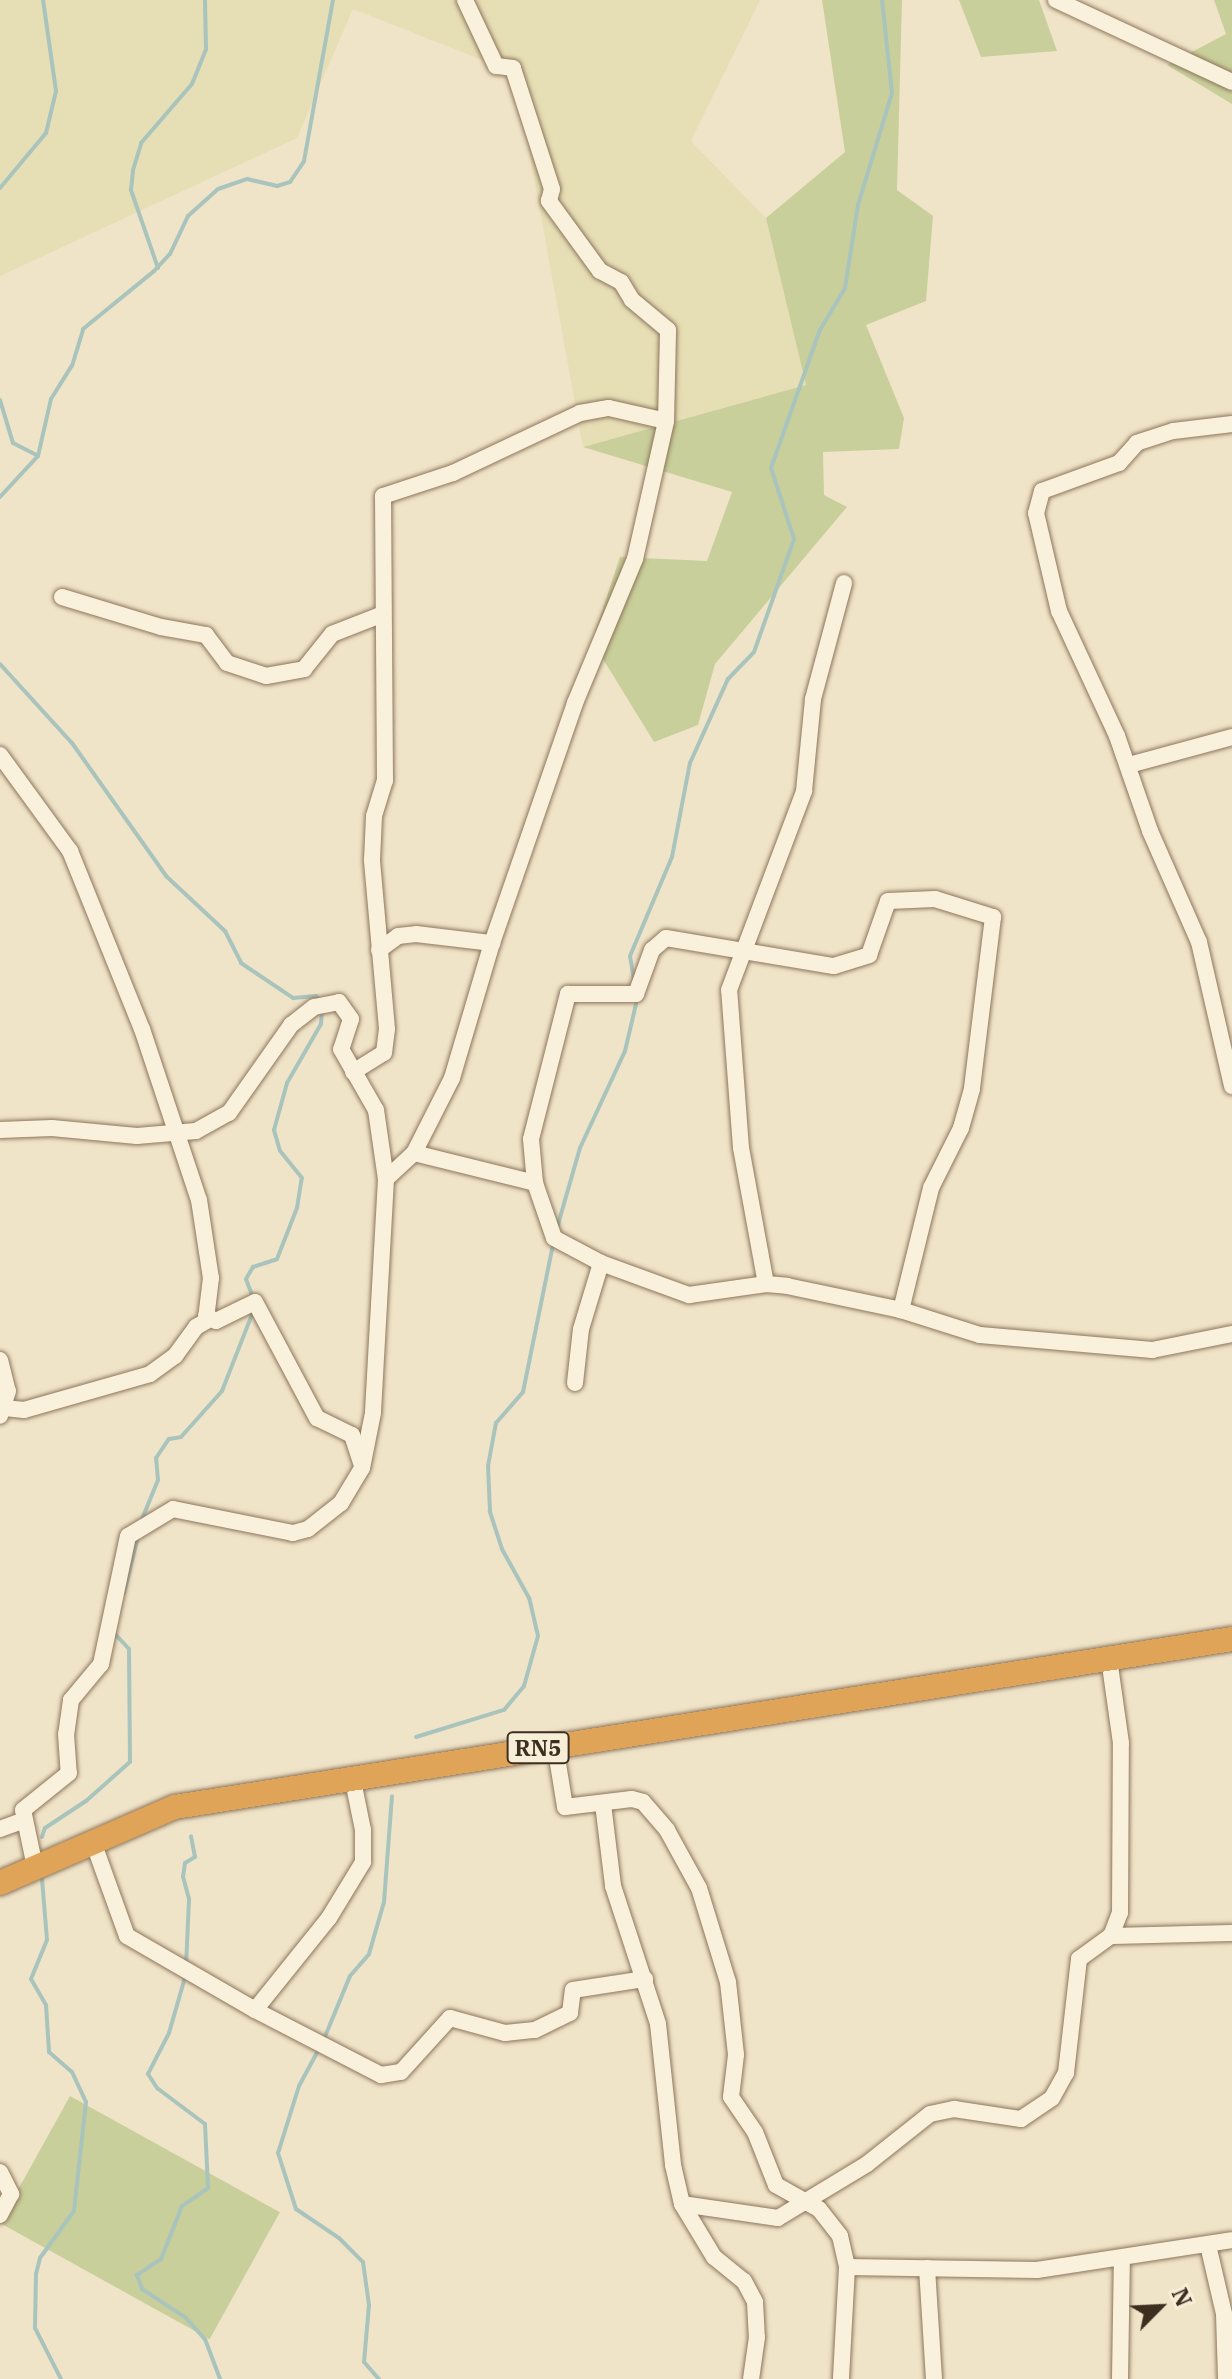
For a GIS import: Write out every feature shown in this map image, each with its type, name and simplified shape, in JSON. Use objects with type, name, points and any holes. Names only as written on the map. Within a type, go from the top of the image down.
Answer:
[{"type":"highway","name":"RN5","points":[[0,1883],[92,1839],[175,1807],[352,1776],[1232,1639]]},
{"type":"street","points":[[386,1179],[414,1153],[452,1078],[492,943],[575,703],[635,559],[666,421],[668,330],[632,300],[621,282],[600,271],[549,201],[552,189],[513,68],[496,66],[465,0]]},
{"type":"street","points":[[1056,0],[1232,82]]},
{"type":"street","points":[[353,1072],[384,1053],[388,1009],[379,950],[372,860],[374,816],[385,781],[383,496],[453,473],[580,413],[609,408],[666,421]]},
{"type":"street","points":[[1232,424],[1173,431],[1137,443],[1119,463],[1050,486],[1037,496],[1048,581],[1129,765],[1155,844],[1199,942],[1225,1013],[1232,1086]]},
{"type":"street","points":[[766,1284],[741,1148],[730,1054],[729,990],[804,791],[813,699],[844,583]]},
{"type":"street","points":[[62,597],[161,627],[206,635],[227,663],[266,676],[304,669],[332,634],[383,614]]},
{"type":"street","points":[[1129,765],[1232,737]]},
{"type":"street","points":[[0,755],[50,819],[91,897],[199,1200],[209,1258],[205,1304],[210,1319]]},
{"type":"street","points":[[901,1310],[931,1188],[961,1128],[972,1089],[993,917],[935,899],[888,901],[876,944],[869,955],[851,964],[741,953],[666,938],[652,950],[636,994],[568,994],[531,1139],[535,1183],[554,1238],[601,1263],[689,1295],[766,1284],[901,1310],[980,1335],[1152,1350],[1232,1334]]},
{"type":"street","points":[[379,950],[398,936],[416,934],[492,943]]},
{"type":"street","points":[[0,1130],[178,1134],[216,1124],[229,1113],[275,1043],[314,1007],[339,1002],[347,1008],[351,1019],[341,1049],[376,1110],[386,1179],[373,1413],[362,1468],[325,1520],[293,1533],[173,1509],[128,1536],[98,1671],[71,1700],[66,1734],[69,1773],[26,1803],[22,1821],[35,1867]]},
{"type":"street","points":[[414,1153],[535,1183]]},
{"type":"street","points":[[575,1383],[581,1329],[601,1263]]},
{"type":"street","points":[[0,1360],[8,1391],[3,1412],[24,1410],[150,1374],[175,1356],[196,1327],[210,1319],[228,1317],[235,1308],[255,1302],[317,1418],[352,1435],[362,1468]]},
{"type":"street","points":[[682,2204],[778,2218],[867,2164],[930,2114],[954,2109],[1021,2119],[1052,2098],[1066,2073],[1079,1959],[1111,1936],[1120,1913],[1121,1743],[1109,1659]]},
{"type":"street","points":[[555,1745],[565,1807],[643,1802],[685,1860],[713,1921],[728,1982],[736,2055],[731,2097],[755,2132],[776,2185],[807,2202],[832,2221],[847,2267],[841,2379]]},
{"type":"street","points":[[255,2010],[329,1918],[363,1862],[363,1830],[352,1776]]},
{"type":"street","points":[[603,1804],[613,1886],[645,1979],[660,2036],[673,2165],[682,2204],[714,2257],[751,2290],[757,2337],[751,2379]]},
{"type":"street","points":[[0,1829],[22,1821]]},
{"type":"street","points":[[92,1839],[127,1936],[255,2010],[381,2075],[401,2072],[450,2018],[505,2033],[535,2030],[570,2013],[573,1990],[645,1979]]},
{"type":"street","points":[[1111,1936],[1232,1933]]},
{"type":"street","points":[[0,2172],[11,2194],[0,2215]]},
{"type":"street","points":[[847,2267],[1037,2270],[1232,2240]]},
{"type":"street","points":[[1208,2245],[1224,2314],[1226,2379]]},
{"type":"street","points":[[1120,2379],[1122,2258]]},
{"type":"street","points":[[927,2268],[934,2379]]},
{"type":"shaded area","points":[[0,0],[760,0],[691,141],[766,218],[806,385],[583,447],[515,73],[353,9],[297,138],[0,276]]},
{"type":"green space","points":[[822,0],[902,0],[897,190],[933,216],[926,301],[866,325],[904,418],[899,449],[823,452],[824,495],[847,507],[715,664],[698,725],[654,742],[592,641],[620,557],[707,561],[732,492],[583,447],[806,385],[766,218],[845,152]]},
{"type":"green space","points":[[959,0],[1039,0],[1057,51],[981,57]]},
{"type":"green space","points":[[1214,0],[1232,0],[1232,104],[1167,65],[1226,34]]},
{"type":"green space","points":[[70,2096],[280,2212],[210,2339],[0,2223]]},
{"type":"waterway","points":[[0,188],[46,133],[56,91],[43,0]]},
{"type":"waterway","points":[[158,268],[131,190],[133,170],[141,143],[192,84],[206,49],[205,0]]},
{"type":"waterway","points":[[0,497],[38,456],[51,399],[72,366],[83,329],[154,271],[170,254],[188,216],[218,189],[247,179],[277,186],[290,182],[304,161],[333,0]]},
{"type":"waterway","points":[[634,979],[630,956],[672,857],[690,763],[728,679],[754,652],[794,539],[771,468],[820,330],[845,288],[858,205],[892,93],[882,0]]},
{"type":"waterway","points":[[0,400],[13,443],[38,456]]},
{"type":"waterway","points":[[0,664],[72,743],[166,876],[225,931],[241,963],[293,998],[316,996],[319,1000]]},
{"type":"waterway","points":[[557,1228],[580,1148],[625,1051],[637,1000]]},
{"type":"waterway","points":[[254,1300],[246,1279],[253,1267],[277,1259],[297,1208],[302,1178],[280,1151],[274,1130],[287,1083],[321,1024],[322,1009]]},
{"type":"waterway","points":[[416,1737],[504,1710],[524,1686],[538,1636],[529,1598],[502,1549],[490,1511],[488,1466],[496,1423],[523,1392],[553,1244]]},
{"type":"waterway","points":[[142,1519],[158,1480],[156,1458],[169,1439],[181,1437],[222,1391],[253,1312]]},
{"type":"waterway","points":[[124,1593],[138,1536]]},
{"type":"waterway","points":[[42,1837],[45,1828],[86,1801],[130,1762],[129,1649],[114,1633]]},
{"type":"waterway","points":[[324,2039],[350,1976],[369,1954],[384,1902],[392,1796]]},
{"type":"waterway","points":[[186,1966],[189,1899],[183,1877],[185,1863],[195,1857],[191,1836]]},
{"type":"waterway","points":[[42,1879],[47,1940],[31,1979],[46,2005],[49,2052],[72,2072],[86,2102],[74,2211],[40,2258],[36,2274],[35,2328],[61,2379]]},
{"type":"waterway","points":[[186,1974],[169,2033],[148,2074],[157,2088],[205,2124],[208,2188],[182,2206],[161,2259],[137,2275],[142,2289],[185,2317],[205,2339],[220,2379]]},
{"type":"waterway","points":[[320,2047],[299,2086],[278,2153],[296,2209],[339,2238],[363,2262],[369,2305],[364,2362],[379,2379]]}]
